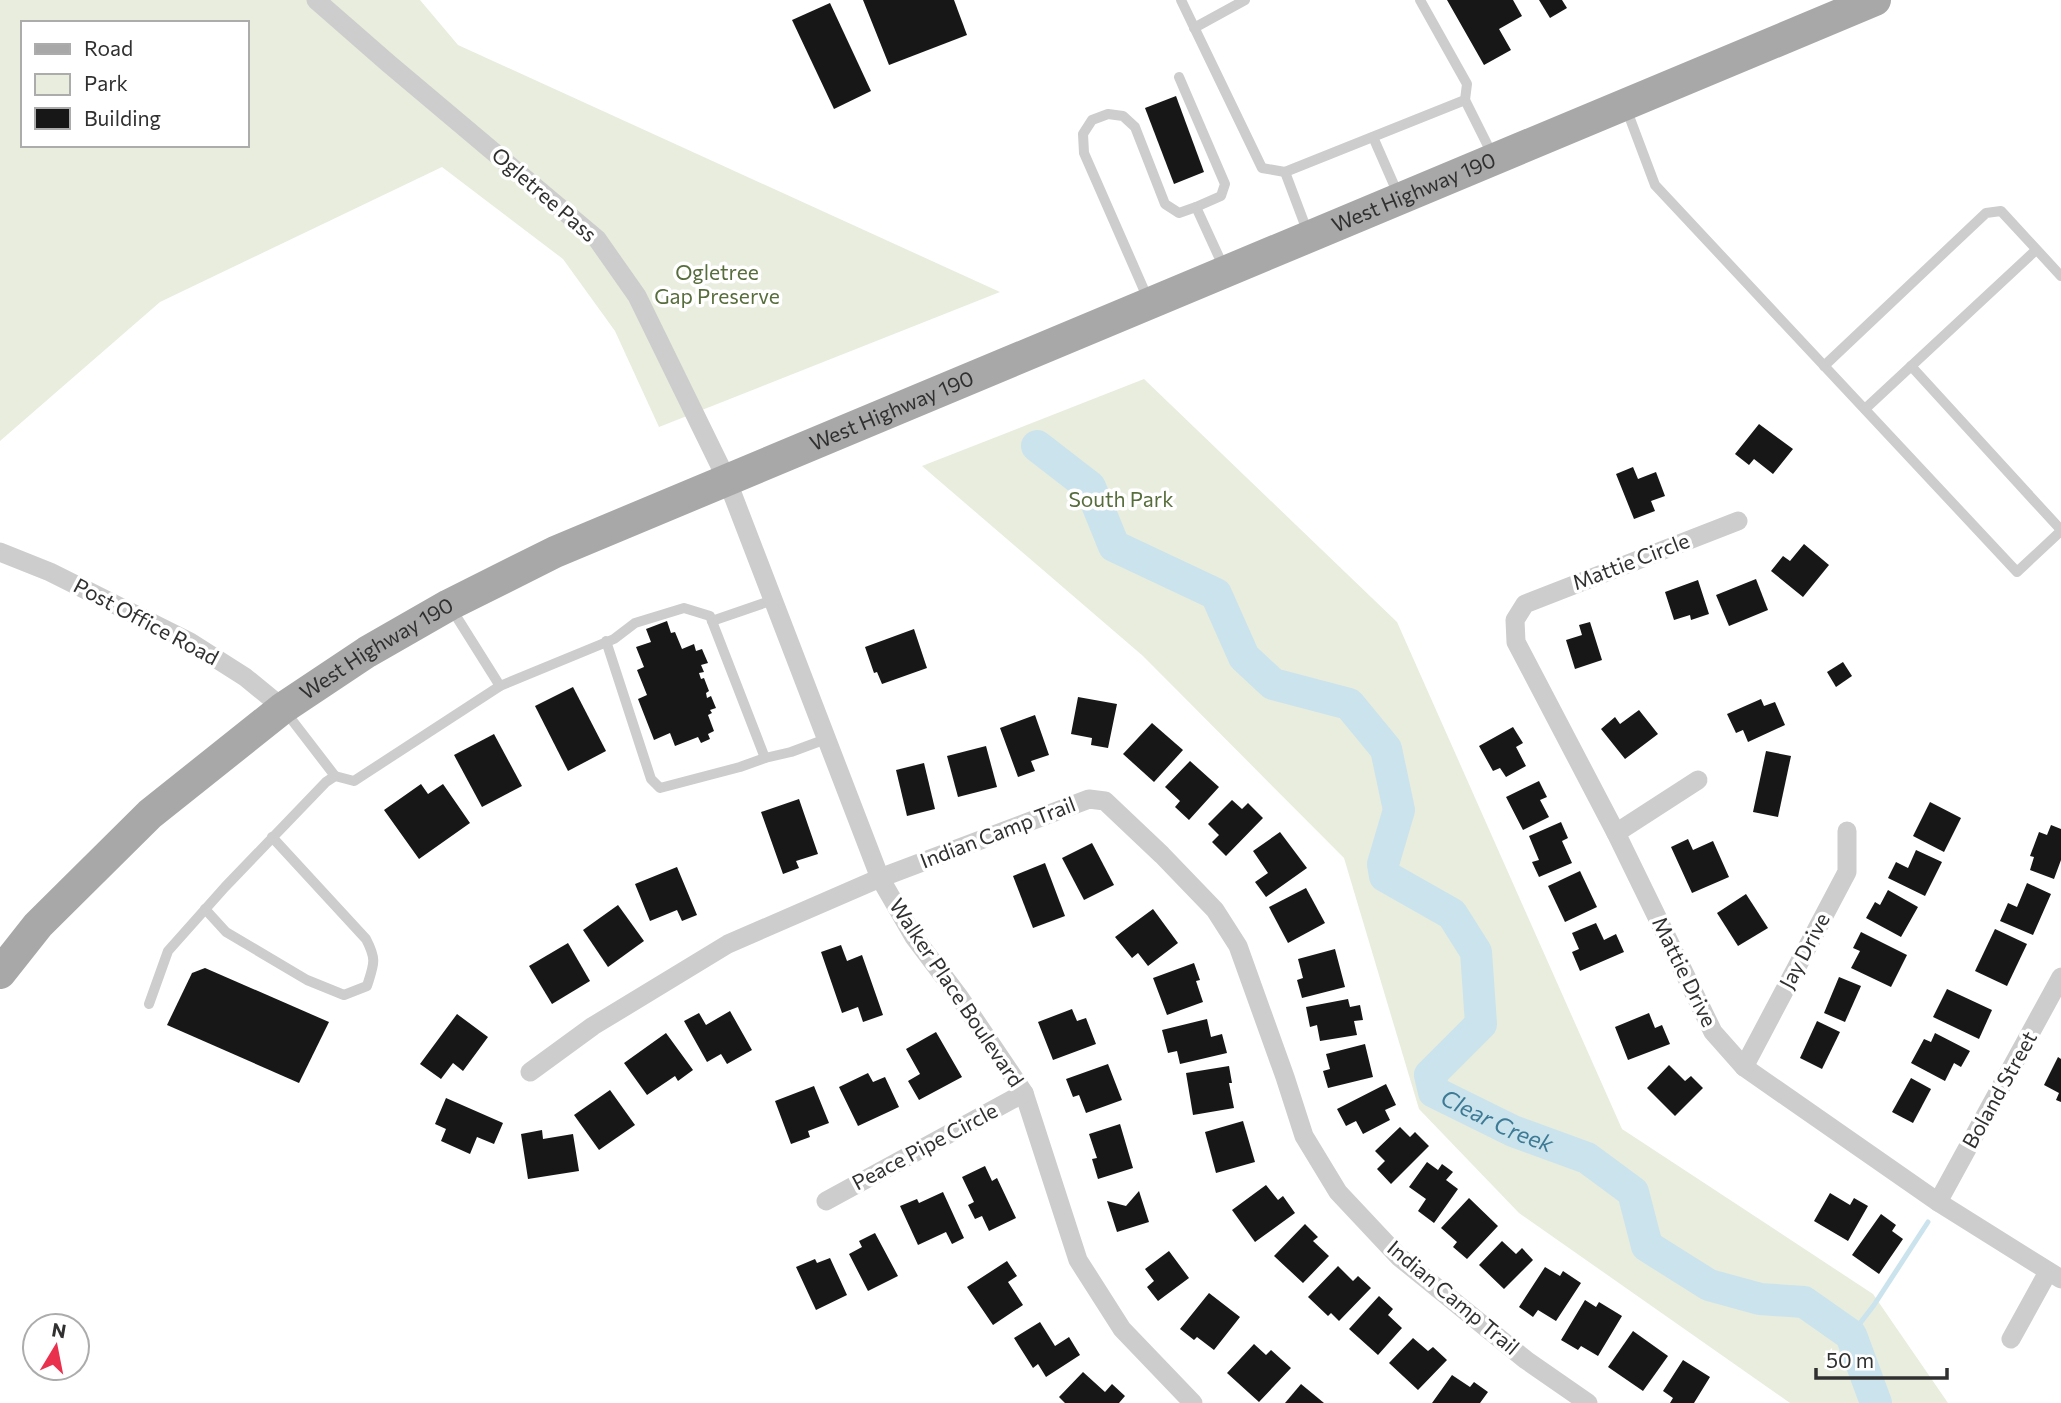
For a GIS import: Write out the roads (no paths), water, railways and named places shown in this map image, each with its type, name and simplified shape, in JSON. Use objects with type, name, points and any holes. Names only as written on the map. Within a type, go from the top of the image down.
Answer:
[{"type":"main road","name":"West Highway 190","points":[[0,973],[38,925],[150,814],[283,708],[367,652],[449,605],[555,552],[1875,0]]},
{"type":"street","name":"Ogletree Pass","points":[[316,0],[388,64],[597,239],[637,296],[727,480]]},
{"type":"street","name":"Walker Place Boulevard","points":[[727,480],[880,878],[914,937],[960,998],[1024,1093],[1078,1260],[1122,1329],[1193,1403]]},
{"type":"street","name":"Mattie Circle","points":[[1525,604],[1738,521]]},
{"type":"street","name":"Post Office Road","points":[[0,552],[50,572],[190,642],[246,677],[283,708]]},
{"type":"street","name":"Mattie Drive","points":[[1525,604],[1515,620],[1516,642],[1616,833],[1713,1032],[1744,1067],[1938,1202],[2055,1275]]},
{"type":"street","points":[[1616,833],[1698,780]]},
{"type":"street","name":"Indian Camp Trail","points":[[530,1072],[593,1026],[728,944],[880,878],[1090,799],[1105,801],[1215,910],[1238,946],[1304,1136],[1338,1192],[1399,1257],[1526,1360],[1588,1403]]},
{"type":"street","name":"Jay Drive","points":[[1744,1067],[1847,872],[1847,831]]},
{"type":"street","name":"Boland Street","points":[[1938,1202],[2054,1006],[2061,977]]},
{"type":"street","name":"Peace Pipe Circle","points":[[826,1201],[1024,1093]]},
{"type":"street","points":[[2011,1339],[2055,1275]]},
{"type":"lane","points":[[1181,0],[1262,168],[1285,172],[1465,100]]},
{"type":"lane","points":[[1194,28],[1245,0]]},
{"type":"lane","points":[[1420,0],[1467,84],[1465,100],[1494,159]]},
{"type":"lane","points":[[1150,303],[1084,153],[1083,134],[1093,120],[1108,114],[1123,116],[1135,127],[1165,204],[1179,212],[1221,196],[1225,184],[1179,77]]},
{"type":"lane","points":[[1625,104],[1655,185],[2017,572],[2061,531],[1911,366]]},
{"type":"lane","points":[[1373,137],[1400,199]]},
{"type":"lane","points":[[1285,172],[1309,236]]},
{"type":"lane","points":[[1196,207],[1226,271]]},
{"type":"lane","points":[[1824,366],[1986,213],[2001,211],[2061,276]]},
{"type":"lane","points":[[1865,409],[2036,250]]},
{"type":"lane","points":[[712,621],[773,600]]},
{"type":"lane","points":[[449,605],[500,686]]},
{"type":"lane","points":[[283,708],[335,776],[354,781],[500,686],[614,639],[635,623],[684,608],[710,616],[765,758]]},
{"type":"lane","points":[[606,641],[652,779],[660,788],[790,752],[826,738]]},
{"type":"lane","points":[[149,1004],[168,951],[272,837],[335,776]]},
{"type":"lane","points":[[205,909],[226,932],[307,980],[344,995],[367,986],[374,955],[366,939],[272,837]]},
{"type":"waterway","name":"Clear Creek","points":[[1037,446],[1090,487],[1114,546],[1216,594],[1244,657],[1273,684],[1349,704],[1386,749],[1399,810],[1383,864],[1385,876],[1452,914],[1476,952],[1481,1024],[1430,1075],[1434,1092],[1513,1131],[1587,1158],[1633,1192],[1647,1246],[1709,1285],[1760,1299],[1804,1302],[1851,1335],[1876,1403]]},
{"type":"waterway","points":[[1851,1335],[1874,1305],[1928,1222]]},
{"type":"park label","name":"Ogletree Gap Preserve","points":[[717,285]]},
{"type":"park label","name":"South Park","points":[[1121,500]]}]
